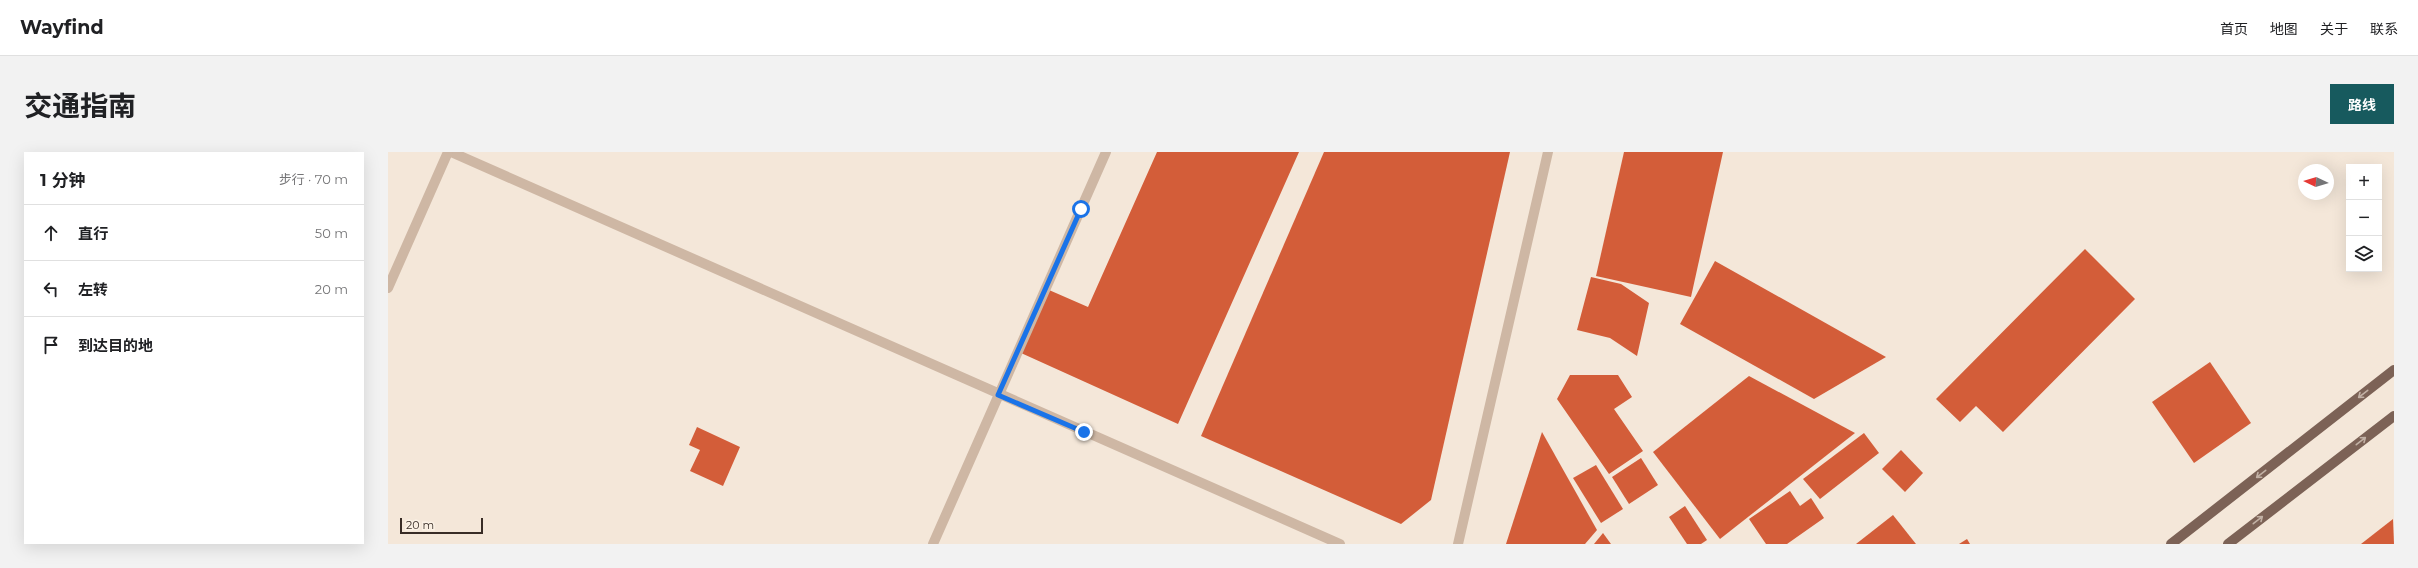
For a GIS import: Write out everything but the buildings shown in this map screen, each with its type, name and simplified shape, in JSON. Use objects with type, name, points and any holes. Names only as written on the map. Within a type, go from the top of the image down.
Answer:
[{"type":"main road","points":[[2170,544],[2394,370]]},
{"type":"main road","points":[[2228,544],[2394,416]]},
{"type":"street","points":[[388,288],[450,152],[998,395],[1340,544]]},
{"type":"street","points":[[933,544],[1106,152]]},
{"type":"street","points":[[1458,544],[1548,152]]},
{"type":"route","points":[[1081,209],[998,395],[1084,432]]}]
